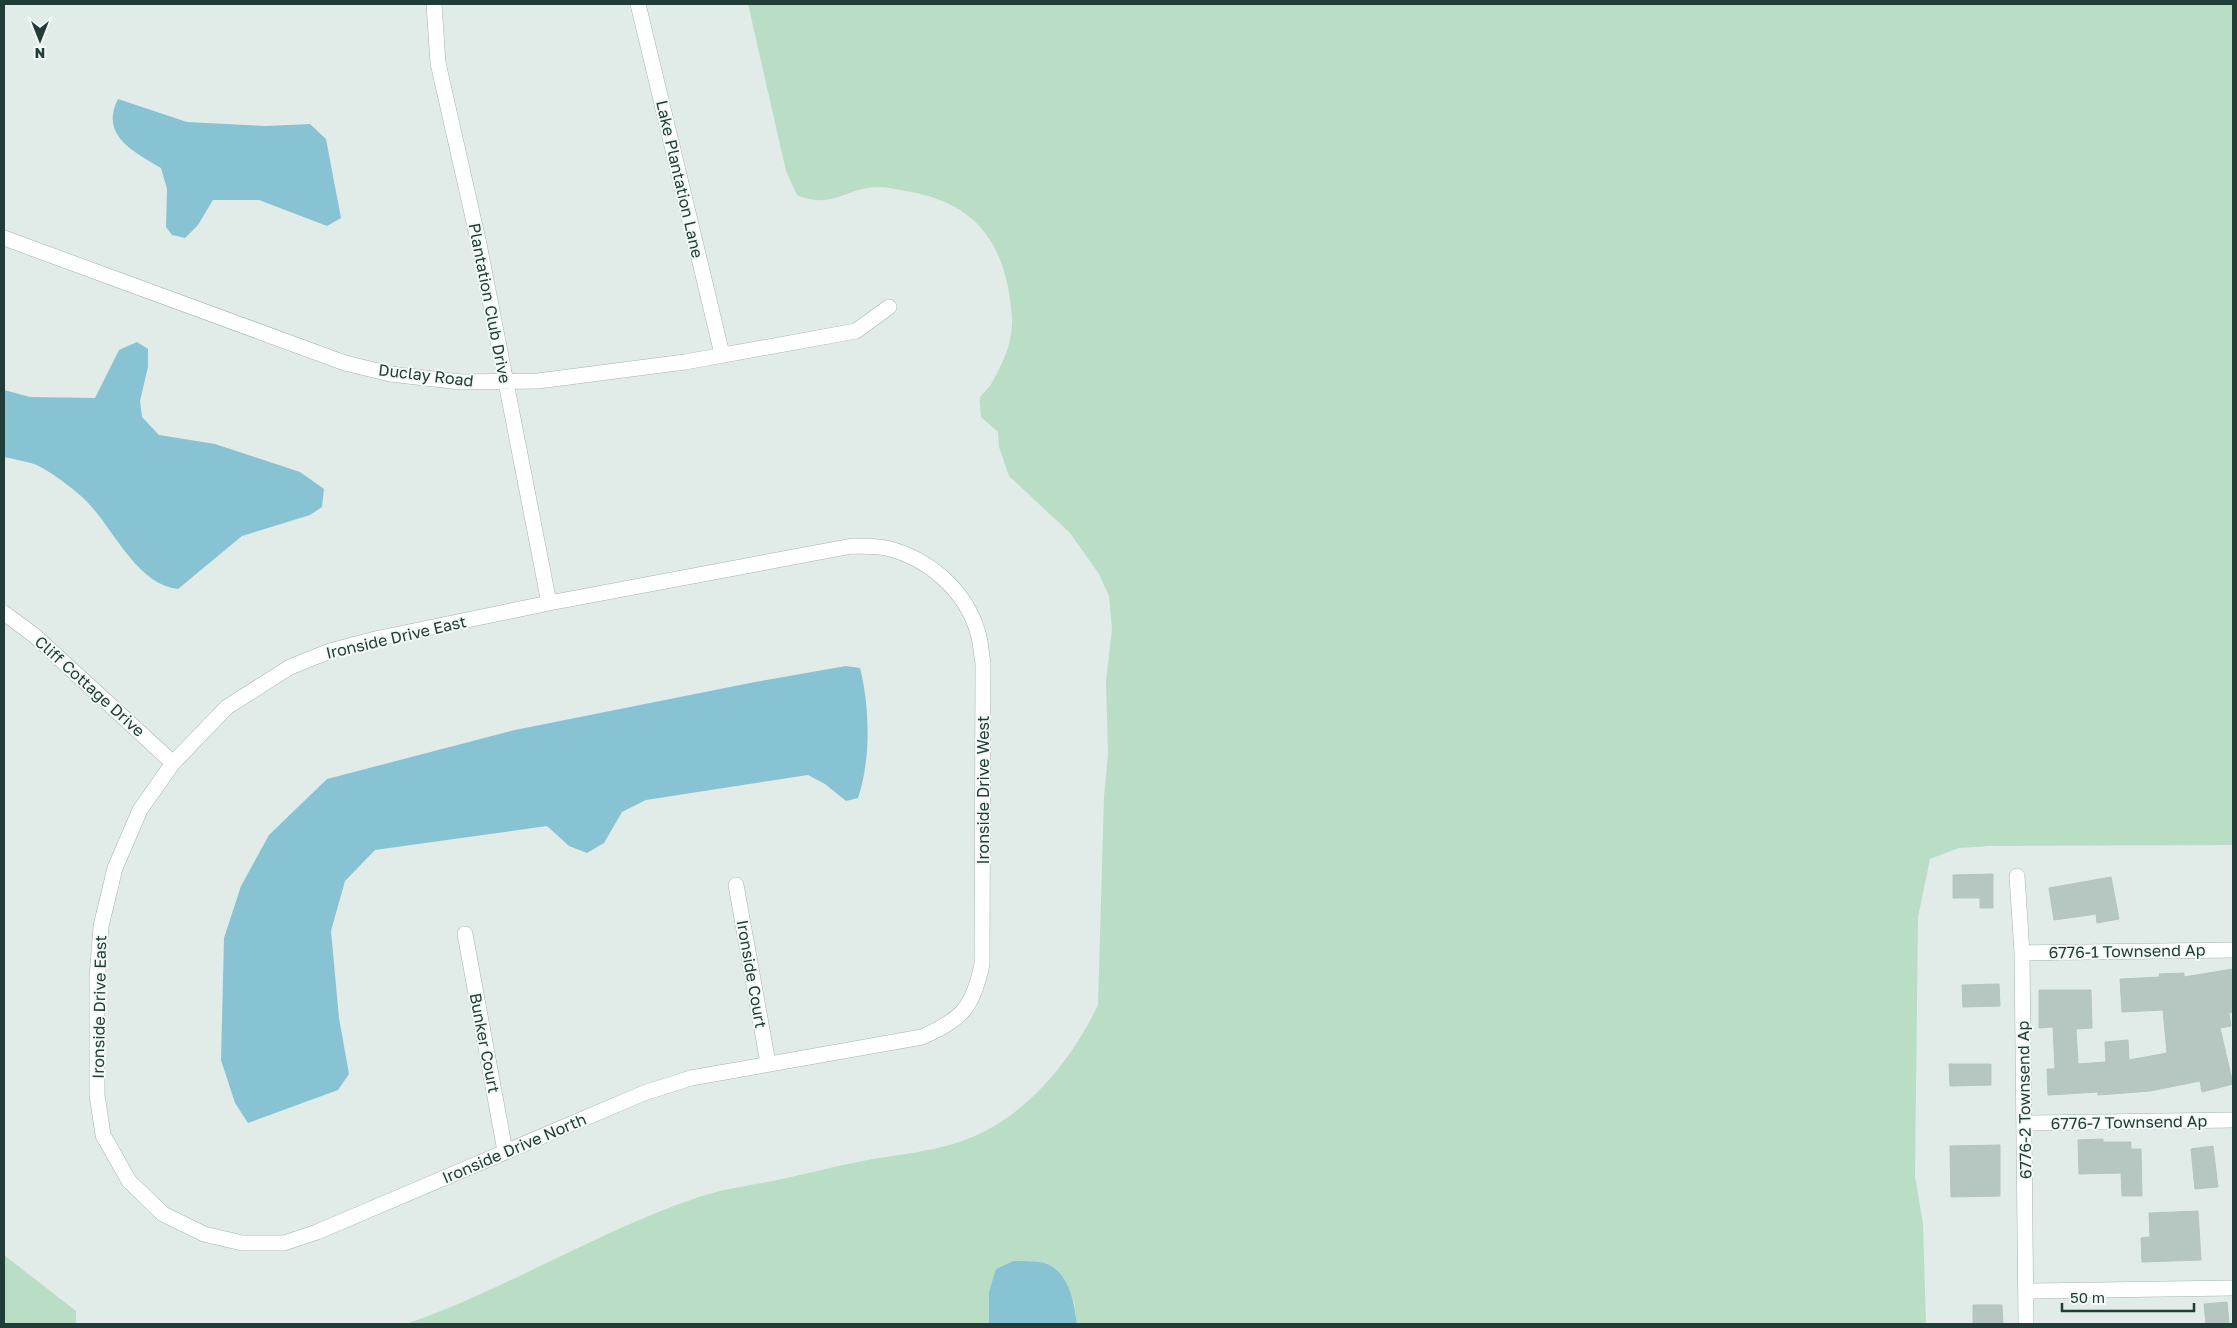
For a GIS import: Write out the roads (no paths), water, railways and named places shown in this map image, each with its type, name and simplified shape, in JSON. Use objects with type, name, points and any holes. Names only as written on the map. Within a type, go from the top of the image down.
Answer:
[{"type":"street","name":"Plantation Club Drive","points":[[434,4],[438,63],[479,244],[550,603]]},
{"type":"street","name":"Lake Plantation Lane","points":[[638,4],[722,354]]},
{"type":"street","name":"Duclay Road","points":[[4,238],[345,362],[390,374],[452,381],[538,380],[685,362],[856,331],[889,307]]},
{"type":"street","name":"Ironside Drive East","points":[[103,1135],[97,1095],[97,978],[101,926],[115,868],[140,810],[173,763],[227,707],[290,666],[330,651],[375,639],[550,603],[852,546],[886,548],[919,561],[942,577]]},
{"type":"street","name":"Ironside Drive West","points":[[942,577],[964,601],[978,633],[983,663],[982,964],[977,987],[965,1011]]},
{"type":"street","name":"Cliff Cottage Drive","points":[[4,613],[35,636],[173,763]]},
{"type":"street","name":"6776-2 Townsend Ap","points":[[2017,876],[2022,953],[2026,1324]]},
{"type":"street","name":"Ironside Court","points":[[736,885],[768,1063]]},
{"type":"street","name":"Bunker Court","points":[[465,934],[506,1151]]},
{"type":"street","name":"6776-1 Townsend Ap","points":[[2022,953],[2233,950]]},
{"type":"street","name":"Ironside Drive North","points":[[103,1135],[129,1181],[163,1214],[204,1234],[242,1243],[284,1243],[317,1232],[644,1093],[691,1078],[922,1037],[948,1026],[965,1011]]},
{"type":"street","name":"6776-7 Townsend Ap","points":[[2024,1123],[2233,1120]]},
{"type":"street","points":[[2026,1291],[2233,1288]]},
{"type":"water","points":[[118,99],[187,122],[266,126],[310,124],[326,139],[341,218],[327,226],[259,200],[213,200],[198,225],[185,238],[172,235],[166,227],[167,189],[161,168],[131,149],[116,133],[113,123],[113,112]]},
{"type":"water","points":[[137,342],[148,349],[148,367],[140,401],[142,417],[159,435],[215,444],[300,472],[324,489],[322,507],[310,515],[242,536],[178,589],[162,585],[136,564],[92,508],[65,483],[39,466],[4,457],[4,390],[30,397],[95,398],[119,350]]},
{"type":"water","points":[[846,666],[860,668],[866,699],[867,750],[858,798],[846,801],[825,784],[808,775],[646,800],[622,812],[604,843],[587,853],[569,846],[547,826],[375,850],[345,881],[331,931],[339,1018],[349,1074],[338,1090],[248,1123],[235,1103],[221,1060],[224,938],[241,886],[269,835],[327,779],[515,730],[755,682]]},
{"type":"water","points":[[1013,1261],[1040,1262],[1050,1265],[1057,1271],[1068,1286],[1077,1324],[989,1324],[989,1292],[996,1269]]}]
